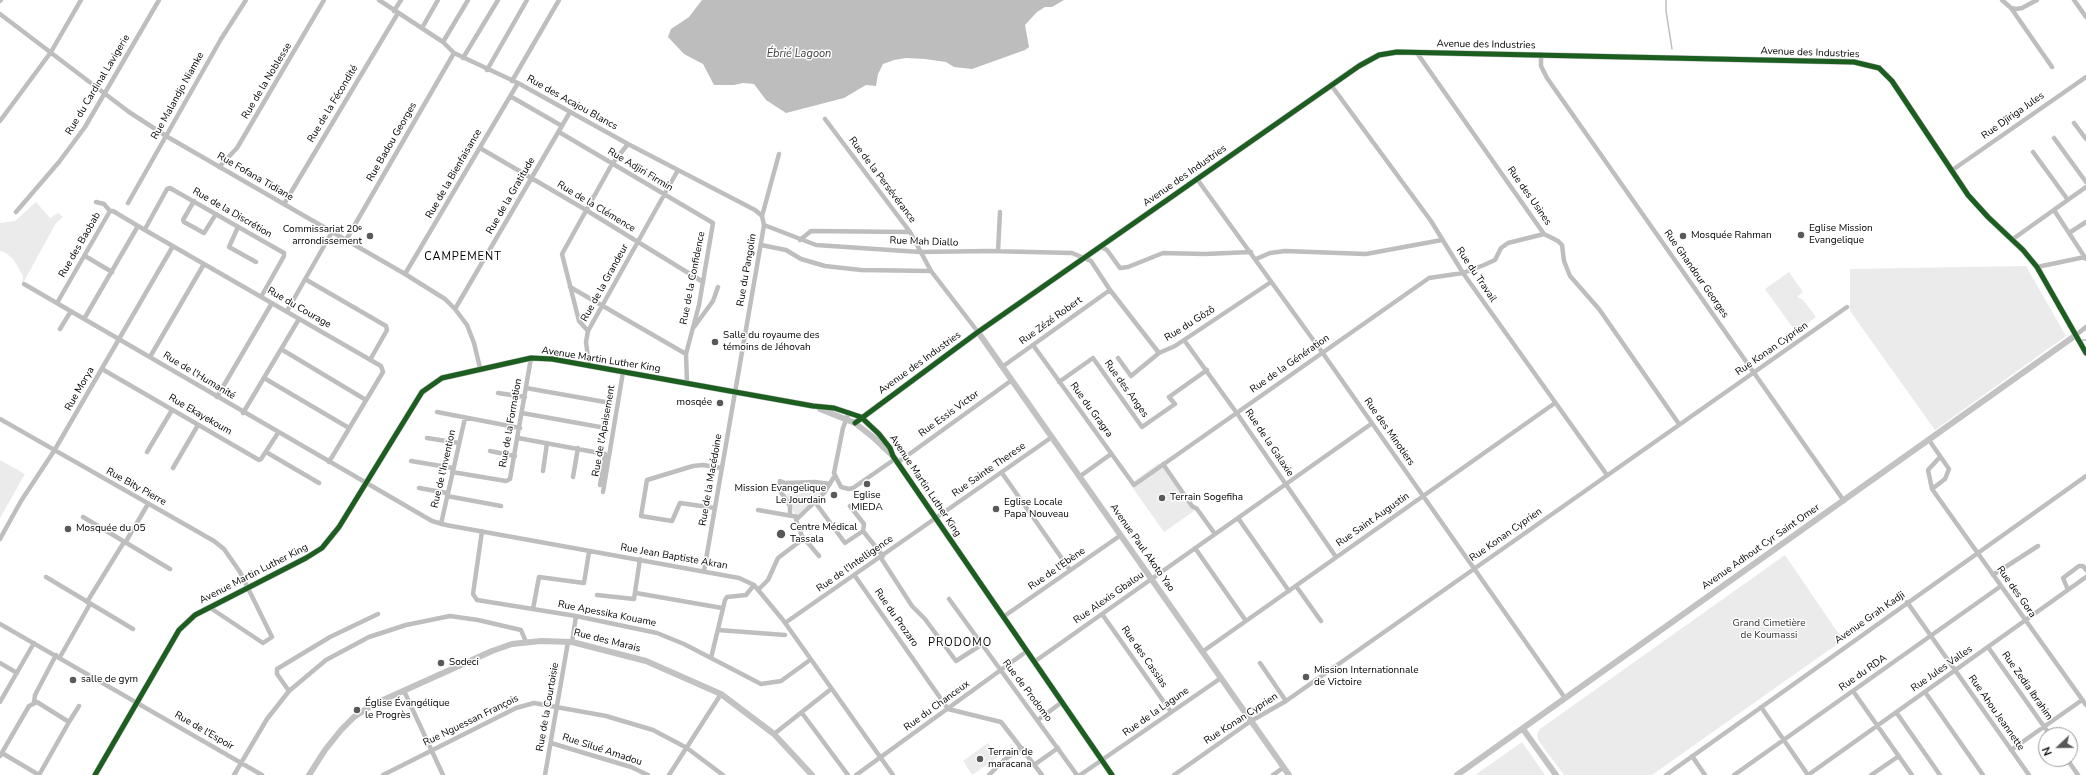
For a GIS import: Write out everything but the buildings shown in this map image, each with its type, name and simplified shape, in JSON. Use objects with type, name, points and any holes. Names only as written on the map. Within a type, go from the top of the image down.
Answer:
[{"type":"street","points":[[0,121],[51,52],[81,0]]},
{"type":"street","name":"Rue du Cardinal Lavigerie","points":[[16,212],[85,127],[159,0]]},
{"type":"street","name":"Rue Malandjo Niamke","points":[[128,203],[221,39],[246,0]]},
{"type":"street","name":"Rue de la Noblesse","points":[[219,167],[237,148],[324,0]]},
{"type":"street","name":"Rue des Acajou Blancs","points":[[379,0],[443,42],[454,54],[486,70],[518,83],[628,144],[755,210],[762,216]]},
{"type":"street","name":"Rue de la Fécondité","points":[[284,204],[396,12],[401,0]]},
{"type":"street","points":[[422,28],[438,0]]},
{"type":"street","points":[[443,42],[468,0]]},
{"type":"street","points":[[463,58],[498,0]]},
{"type":"street","points":[[486,70],[527,0]]},
{"type":"street","points":[[512,81],[559,0]]},
{"type":"street","points":[[2002,0],[2011,8],[2052,68]]},
{"type":"street","points":[[2011,8],[2022,8],[2037,0]]},
{"type":"street","points":[[2074,0],[2086,17]]},
{"type":"street","name":"Rue Fofana Tidiane","points":[[0,14],[51,52],[104,95],[166,136],[405,274],[445,299],[456,309],[467,325],[474,343],[480,368]]},
{"type":"street","name":"Avenue des Industries","points":[[855,423],[860,417],[978,332],[1086,258],[1331,85],[1359,66],[1379,55],[1397,52],[1854,62],[1868,64],[1879,68],[1892,81],[1951,170],[1981,209],[2013,239],[2037,267],[2086,353]]},
{"type":"street","name":"Rue des Usines","points":[[1417,53],[1544,234],[1558,241],[1562,245],[1564,261],[1570,276],[1598,309],[1680,424]]},
{"type":"street","name":"Rue Badou Georges","points":[[346,240],[454,54]]},
{"type":"street","name":"Rue Ghandour Georges","points":[[1541,54],[1541,66],[1547,78],[1844,501]]},
{"type":"street","name":"Rue Djiriga Jules","points":[[1951,170],[2086,77]]},
{"type":"street","name":"Rue de la Bienfaisance","points":[[405,274],[518,83]]},
{"type":"street","name":"Rue du Travail","points":[[1331,85],[1432,221],[1463,273],[1607,475]]},
{"type":"street","points":[[510,96],[562,126]]},
{"type":"street","name":"Rue de la Gratitude","points":[[456,309],[570,112]]},
{"type":"street","name":"Rue de la Persévérance","points":[[825,119],[910,232],[931,271],[978,332]]},
{"type":"street","points":[[2074,122],[2086,139]]},
{"type":"street","name":"Rue Adjiri Firmin","points":[[559,132],[713,223]]},
{"type":"street","points":[[2054,138],[2086,182]]},
{"type":"street","points":[[588,331],[579,321],[562,254],[612,164],[628,144]]},
{"type":"street","name":"Rue de la Clémence","points":[[480,148],[586,210],[703,282]]},
{"type":"street","points":[[2033,152],[2068,200]]},
{"type":"street","name":"Rue du Pangolin","points":[[736,392],[764,225],[762,216],[779,154]]},
{"type":"street","name":"Rue de la Grandeur","points":[[589,366],[586,342],[588,331],[678,170]]},
{"type":"street","name":"Rue des Minotiers","points":[[1197,179],[1322,352],[1564,698]]},
{"type":"street","points":[[2013,239],[2086,187]]},
{"type":"street","name":"Rue de la Discrétion","points":[[145,229],[168,188],[194,201],[284,254],[261,296]]},
{"type":"street","points":[[194,201],[183,220],[184,222],[204,233],[216,214]]},
{"type":"street","name":"Rue des Baobab","points":[[57,303],[110,211],[104,204],[96,202]]},
{"type":"street","points":[[2037,267],[2085,256],[2054,210]]},
{"type":"street","name":"Rue du Courage","points":[[110,211],[113,211],[145,229],[381,366],[383,372],[329,462]]},
{"type":"street","points":[[998,251],[1000,212]]},
{"type":"street","points":[[2069,233],[2086,222]]},
{"type":"street","name":"Rue de la Confidence","points":[[687,383],[686,354],[703,282],[713,223]]},
{"type":"street","name":"Rue Mah Diallo","points":[[764,225],[800,240],[816,244],[920,252],[998,251],[1072,253],[1086,258]]},
{"type":"street","points":[[84,319],[138,226]]},
{"type":"street","points":[[238,227],[229,247],[256,262]]},
{"type":"street","points":[[800,240],[807,232],[815,231],[910,232]]},
{"type":"street","points":[[287,311],[332,232]]},
{"type":"street","name":"Rue de la Génération","points":[[1134,485],[1429,278],[1463,273],[1495,260],[1501,248],[1508,243],[1544,234]]},
{"type":"street","points":[[1256,259],[1270,252],[1285,251],[1366,254],[1442,240]]},
{"type":"street","points":[[761,245],[786,250],[801,259],[825,266],[861,270],[931,271]]},
{"type":"street","name":"Rue Morya","points":[[0,539],[21,501],[54,451],[173,246]]},
{"type":"street","points":[[1101,247],[1113,256],[1120,268],[1128,267],[1163,253],[1205,254],[1251,252]]},
{"type":"street","points":[[85,256],[112,272]]},
{"type":"street","name":"Rue du Gôzô","points":[[1086,258],[1091,261],[1110,290],[1159,353],[1184,340],[1270,282]]},
{"type":"street","points":[[150,357],[204,264]]},
{"type":"street","points":[[305,279],[386,326],[387,330],[370,360]]},
{"type":"street","name":"Rue de l'Humanité","points":[[24,284],[366,484]]},
{"type":"street","points":[[570,287],[686,354]]},
{"type":"street","points":[[693,328],[713,301],[718,287]]},
{"type":"street","name":"Rue Zézé Robert","points":[[1002,367],[1110,290]]},
{"type":"street","points":[[217,397],[272,303]]},
{"type":"street","name":"Rue Konan Cyprien","points":[[1174,775],[1251,721],[1286,701],[1847,307]]},
{"type":"street","points":[[60,329],[71,312]]},
{"type":"street","points":[[244,413],[299,319]]},
{"type":"street","points":[[2076,335],[2086,328]]},
{"type":"street","name":"Avenue Paul Akoto Yao","points":[[978,332],[1289,775]]},
{"type":"street","name":"Avenue Adhout Cyr Saint Omer","points":[[1457,775],[2076,335]]},
{"type":"street","name":"Rue de la Galaxie","points":[[1184,340],[1236,412],[1336,557]]},
{"type":"street","name":"Rue du Gragra","points":[[1033,345],[1134,485]]},
{"type":"street","points":[[281,349],[366,400]]},
{"type":"street","points":[[1118,358],[1131,376],[1159,353]]},
{"type":"street","name":"Avenue Martin Luther King","points":[[95,775],[179,630],[195,615],[306,558],[322,548],[339,527],[366,484],[412,404],[422,392],[442,378],[480,368],[531,358],[552,359],[813,406],[834,408],[860,417],[885,442],[895,460],[1112,775]]},
{"type":"street","name":"Rue de la Formation","points":[[452,470],[506,481],[510,480],[531,358]]},
{"type":"street","name":"Rue des Anges","points":[[1059,382],[1093,358],[1142,427],[1174,404],[1170,397],[1206,370]]},
{"type":"street","name":"Rue Ekayekoum","points":[[102,369],[259,460],[266,452]]},
{"type":"street","name":"Rue de l'Apaisement","points":[[603,492],[623,372]]},
{"type":"street","points":[[264,378],[349,428]]},
{"type":"street","name":"Rue Essis Victor","points":[[834,477],[841,487],[849,489],[895,460],[1012,380]]},
{"type":"street","points":[[526,388],[605,402]]},
{"type":"street","name":"Rue de la Macédoine","points":[[704,571],[736,392]]},
{"type":"street","points":[[498,393],[525,397]]},
{"type":"street","name":"Rue Saint Augustin","points":[[1202,652],[1555,403]]},
{"type":"street","name":"Avenue Martin Luther King","points":[[813,406],[855,423],[874,438],[895,460]]},
{"type":"street","points":[[148,452],[172,410]]},
{"type":"street","points":[[437,412],[520,428]]},
{"type":"street","points":[[819,556],[803,537],[796,522],[798,517],[824,493],[834,477],[846,419],[849,412]]},
{"type":"street","points":[[522,413],[600,426]]},
{"type":"street","name":"Rue de l'Invention","points":[[440,524],[465,418]]},
{"type":"street","name":"Rue Bity Pierre","points":[[0,419],[214,541],[233,559],[272,635],[270,639],[262,643],[209,607]]},
{"type":"street","name":"Rue Alexis Gbalou","points":[[1034,662],[1372,424]]},
{"type":"street","points":[[173,468],[198,425]]},
{"type":"street","points":[[278,433],[266,452],[319,482]]},
{"type":"street","name":"Rue Sainte Therese","points":[[935,518],[1052,437]]},
{"type":"street","points":[[427,438],[459,443]]},
{"type":"street","points":[[518,438],[605,454],[600,485]]},
{"type":"street","points":[[1929,440],[1947,465],[1948,474],[1943,481],[1932,489]]},
{"type":"street","points":[[543,471],[548,443]]},
{"type":"street","points":[[573,477],[578,448]]},
{"type":"street","points":[[490,451],[515,456]]},
{"type":"street","points":[[1079,477],[1111,454]]},
{"type":"street","name":"Rue des Gora","points":[[1940,456],[1928,470],[1932,489],[2086,705]]},
{"type":"street","points":[[411,461],[452,470]]},
{"type":"street","points":[[1163,464],[1192,506],[1197,509],[1215,534]]},
{"type":"street","points":[[715,508],[680,503],[672,521],[642,516],[647,480],[693,466],[703,465],[722,468]]},
{"type":"street","points":[[1002,473],[1070,570]]},
{"type":"street","name":"Avenue Grah Kadji","points":[[1666,775],[2086,476]]},
{"type":"street","points":[[790,515],[790,506],[779,489],[780,481],[785,483],[815,482],[830,484]]},
{"type":"street","name":"Rue Jean Baptiste Akran","points":[[366,484],[424,517],[440,524],[589,552],[704,571],[739,578],[754,585],[785,623],[893,775]]},
{"type":"street","points":[[419,488],[501,506]]},
{"type":"street","points":[[815,502],[845,543],[863,531]]},
{"type":"street","points":[[79,706],[39,775],[1,754],[29,706],[34,702],[35,695],[148,504]]},
{"type":"street","points":[[850,506],[864,524],[863,531],[882,557],[912,606],[924,619],[956,661],[981,645]]},
{"type":"street","points":[[758,510],[798,517]]},
{"type":"street","points":[[83,517],[170,568]]},
{"type":"street","name":"Rue de l'Intelligence","points":[[785,623],[855,576],[935,518]]},
{"type":"street","points":[[1238,518],[1289,591]]},
{"type":"street","name":"Rue Apessika Kouame","points":[[482,531],[473,594],[475,599],[576,616],[657,633],[712,658],[761,684],[781,681],[810,660]]},
{"type":"street","name":"Rue de l'Ebène","points":[[1004,617],[1121,535]]},
{"type":"street","points":[[759,590],[768,580],[778,558],[801,541],[803,537]]},
{"type":"street","points":[[1993,575],[2038,546]]},
{"type":"street","points":[[1195,548],[1246,621]]},
{"type":"street","points":[[533,609],[539,577],[584,583],[589,552]]},
{"type":"street","points":[[597,595],[631,600],[635,598],[640,560]]},
{"type":"street","points":[[2068,590],[2063,578],[2079,566],[2083,566],[2086,570]]},
{"type":"street","name":"Rue du Prozaro","points":[[855,576],[948,709]]},
{"type":"street","points":[[46,577],[133,629]]},
{"type":"street","name":"Rue Jules Valles","points":[[1808,775],[2086,577]]},
{"type":"street","points":[[712,658],[722,608],[726,598],[746,595],[754,585]]},
{"type":"street","points":[[1296,586],[1321,621]]},
{"type":"street","name":"Rue du RDA","points":[[1734,775],[2002,586]]},
{"type":"street","points":[[636,593],[722,608]]},
{"type":"street","name":"Rue de Prodomo","points":[[949,599],[1077,775]]},
{"type":"street","name":"Rue Ahou Jeannette","points":[[1907,602],[2029,775]]},
{"type":"street","points":[[289,691],[277,674],[277,670],[330,637],[378,614]]},
{"type":"street","name":"Rue des Cassias","points":[[1102,614],[1171,712]]},
{"type":"street","points":[[234,775],[267,718],[289,691],[326,660],[369,637],[406,625],[450,616],[478,620],[521,630],[526,642]]},
{"type":"street","name":"Rue de la Courtoisie","points":[[545,775],[576,616]]},
{"type":"street","name":"Rue de l'Espoir","points":[[0,624],[138,702],[262,775]]},
{"type":"street","points":[[718,630],[785,635]]},
{"type":"street","name":"Rue des Marais","points":[[309,775],[325,750],[354,718],[372,705],[492,650],[526,642],[541,641],[570,642],[646,661],[721,694],[774,734],[812,775]]},
{"type":"street","points":[[0,702],[34,643]]},
{"type":"street","name":"Rue Zedia Ibrahim","points":[[1988,647],[2044,727]]},
{"type":"street","name":"Rue du Chanceux","points":[[856,775],[1027,651]]},
{"type":"street","points":[[1260,662],[1286,701]]},
{"type":"street","points":[[0,663],[17,673]]},
{"type":"street","name":"Rue de la Lagune","points":[[1080,775],[1221,678]]},
{"type":"street","points":[[774,734],[831,689]]},
{"type":"street","points":[[404,691],[443,775]]},
{"type":"street","points":[[1853,691],[1912,775]]},
{"type":"street","points":[[1925,692],[1984,775]]},
{"type":"street","points":[[669,775],[688,748],[721,694]]},
{"type":"street","points":[[2044,727],[2082,700]]},
{"type":"street","points":[[34,702],[37,702],[70,722]]},
{"type":"street","points":[[1038,720],[1062,702]]},
{"type":"street","name":"Rue Nguessan François","points":[[383,775],[431,750],[525,705],[540,703],[606,716],[653,730],[688,748],[723,775]]},
{"type":"street","points":[[1761,707],[1808,775]]},
{"type":"street","points":[[948,709],[1002,722],[1042,775]]},
{"type":"street","points":[[1896,712],[1940,775]]},
{"type":"street","points":[[802,713],[848,775]]},
{"type":"street","points":[[1523,729],[1556,775]]},
{"type":"street","points":[[2011,750],[2038,731]]},
{"type":"street","name":"Rue Silué Amadou","points":[[551,743],[631,767],[648,775]]},
{"type":"street","points":[[989,775],[1004,760],[1022,748]]},
{"type":"street","points":[[1034,765],[1058,748]]},
{"type":"street","points":[[1692,756],[1705,775]]},
{"type":"street","points":[[1871,775],[1898,756]]},
{"type":"street","points":[[1273,775],[1284,767]]},
{"type":"green space","points":[[36,202],[50,218],[58,213],[63,217],[56,223],[22,285],[23,276],[14,260],[6,253],[0,251],[0,223],[15,221]]},
{"type":"green space","points":[[2026,266],[2066,336],[1935,430],[1850,311],[1850,269]]},
{"type":"green space","points":[[1789,272],[1803,292],[1797,297],[1803,300],[1816,317],[1796,332],[1765,289]]},
{"type":"green space","points":[[0,460],[25,474],[0,518]]},
{"type":"green space","name":"Terrain Sogefiha","points":[[1159,463],[1194,511],[1164,532],[1130,484]]},
{"type":"green space","points":[[824,492],[796,517],[786,494]]},
{"type":"green space","name":"Grand Cimetière de Koumassi","points":[[1785,555],[1843,640],[1652,775],[1564,775],[1538,740],[1537,734],[1540,729]]},
{"type":"green space","points":[[1522,742],[1545,775],[1475,775]]},
{"type":"green space","name":"Terrain de maracana","points":[[988,743],[998,757],[972,775],[963,761]]},
{"type":"water","name":"Ébrié Lagoon","points":[[702,0],[1064,0],[1052,7],[1045,7],[1037,12],[1025,25],[1029,47],[1025,50],[972,69],[954,67],[946,62],[925,59],[906,58],[894,60],[883,64],[878,74],[876,86],[866,85],[844,98],[786,113],[766,100],[754,84],[743,83],[734,85],[714,85],[703,64],[684,54],[668,37],[671,29],[689,17]]},
{"type":"waterway","points":[[1666,0],[1666,11],[1672,49]]},
{"type":"cycle path","points":[[855,423],[978,332],[1359,66],[1379,55],[1397,52],[1854,62],[1879,68],[1892,81],[1968,195],[1988,217],[2023,250],[2037,267],[2086,353]]},
{"type":"cycle path","points":[[95,775],[179,630],[195,615],[306,558],[322,548],[339,527],[422,392],[442,378],[531,358],[552,359],[813,406],[834,408],[861,417],[879,434],[890,448],[893,456],[1112,775]]},
{"type":"place","name":"Eglise Mission Evangelique","points":[[1801,235]]},
{"type":"place","name":"Commissariat 20ᵉ arrondissement","points":[[370,236]]},
{"type":"place","name":"Mosquée Rahman","points":[[1683,236]]},
{"type":"place","name":"Salle du royaume des témoins de Jéhovah","points":[[715,342]]},
{"type":"place","name":"mosqée","points":[[720,403]]},
{"type":"place","name":"Eglise MIEDA","points":[[867,484]]},
{"type":"place","name":"Mission Evangelique Le Jourdain","points":[[834,495]]},
{"type":"place","name":"Terrain Sogefiha","points":[[1162,498]]},
{"type":"place","name":"Eglise Locale Papa Nouveau","points":[[996,509]]},
{"type":"place","name":"Mosquée du 05","points":[[68,529]]},
{"type":"place","name":"Centre Médical Tassala","points":[[781,534]]},
{"type":"place","name":"Sodeci","points":[[441,663]]},
{"type":"place","name":"Mission Internationnale de Victoire","points":[[1306,677]]},
{"type":"place","name":"salle de gym","points":[[73,680]]},
{"type":"place","name":"Église Évangélique le Progrès","points":[[357,710]]},
{"type":"place","name":"Terrain de maracana","points":[[980,759]]},
{"type":"district","name":"CAMPEMENT","points":[[463,257]]},
{"type":"district","name":"PRODOMO","points":[[960,643]]}]
